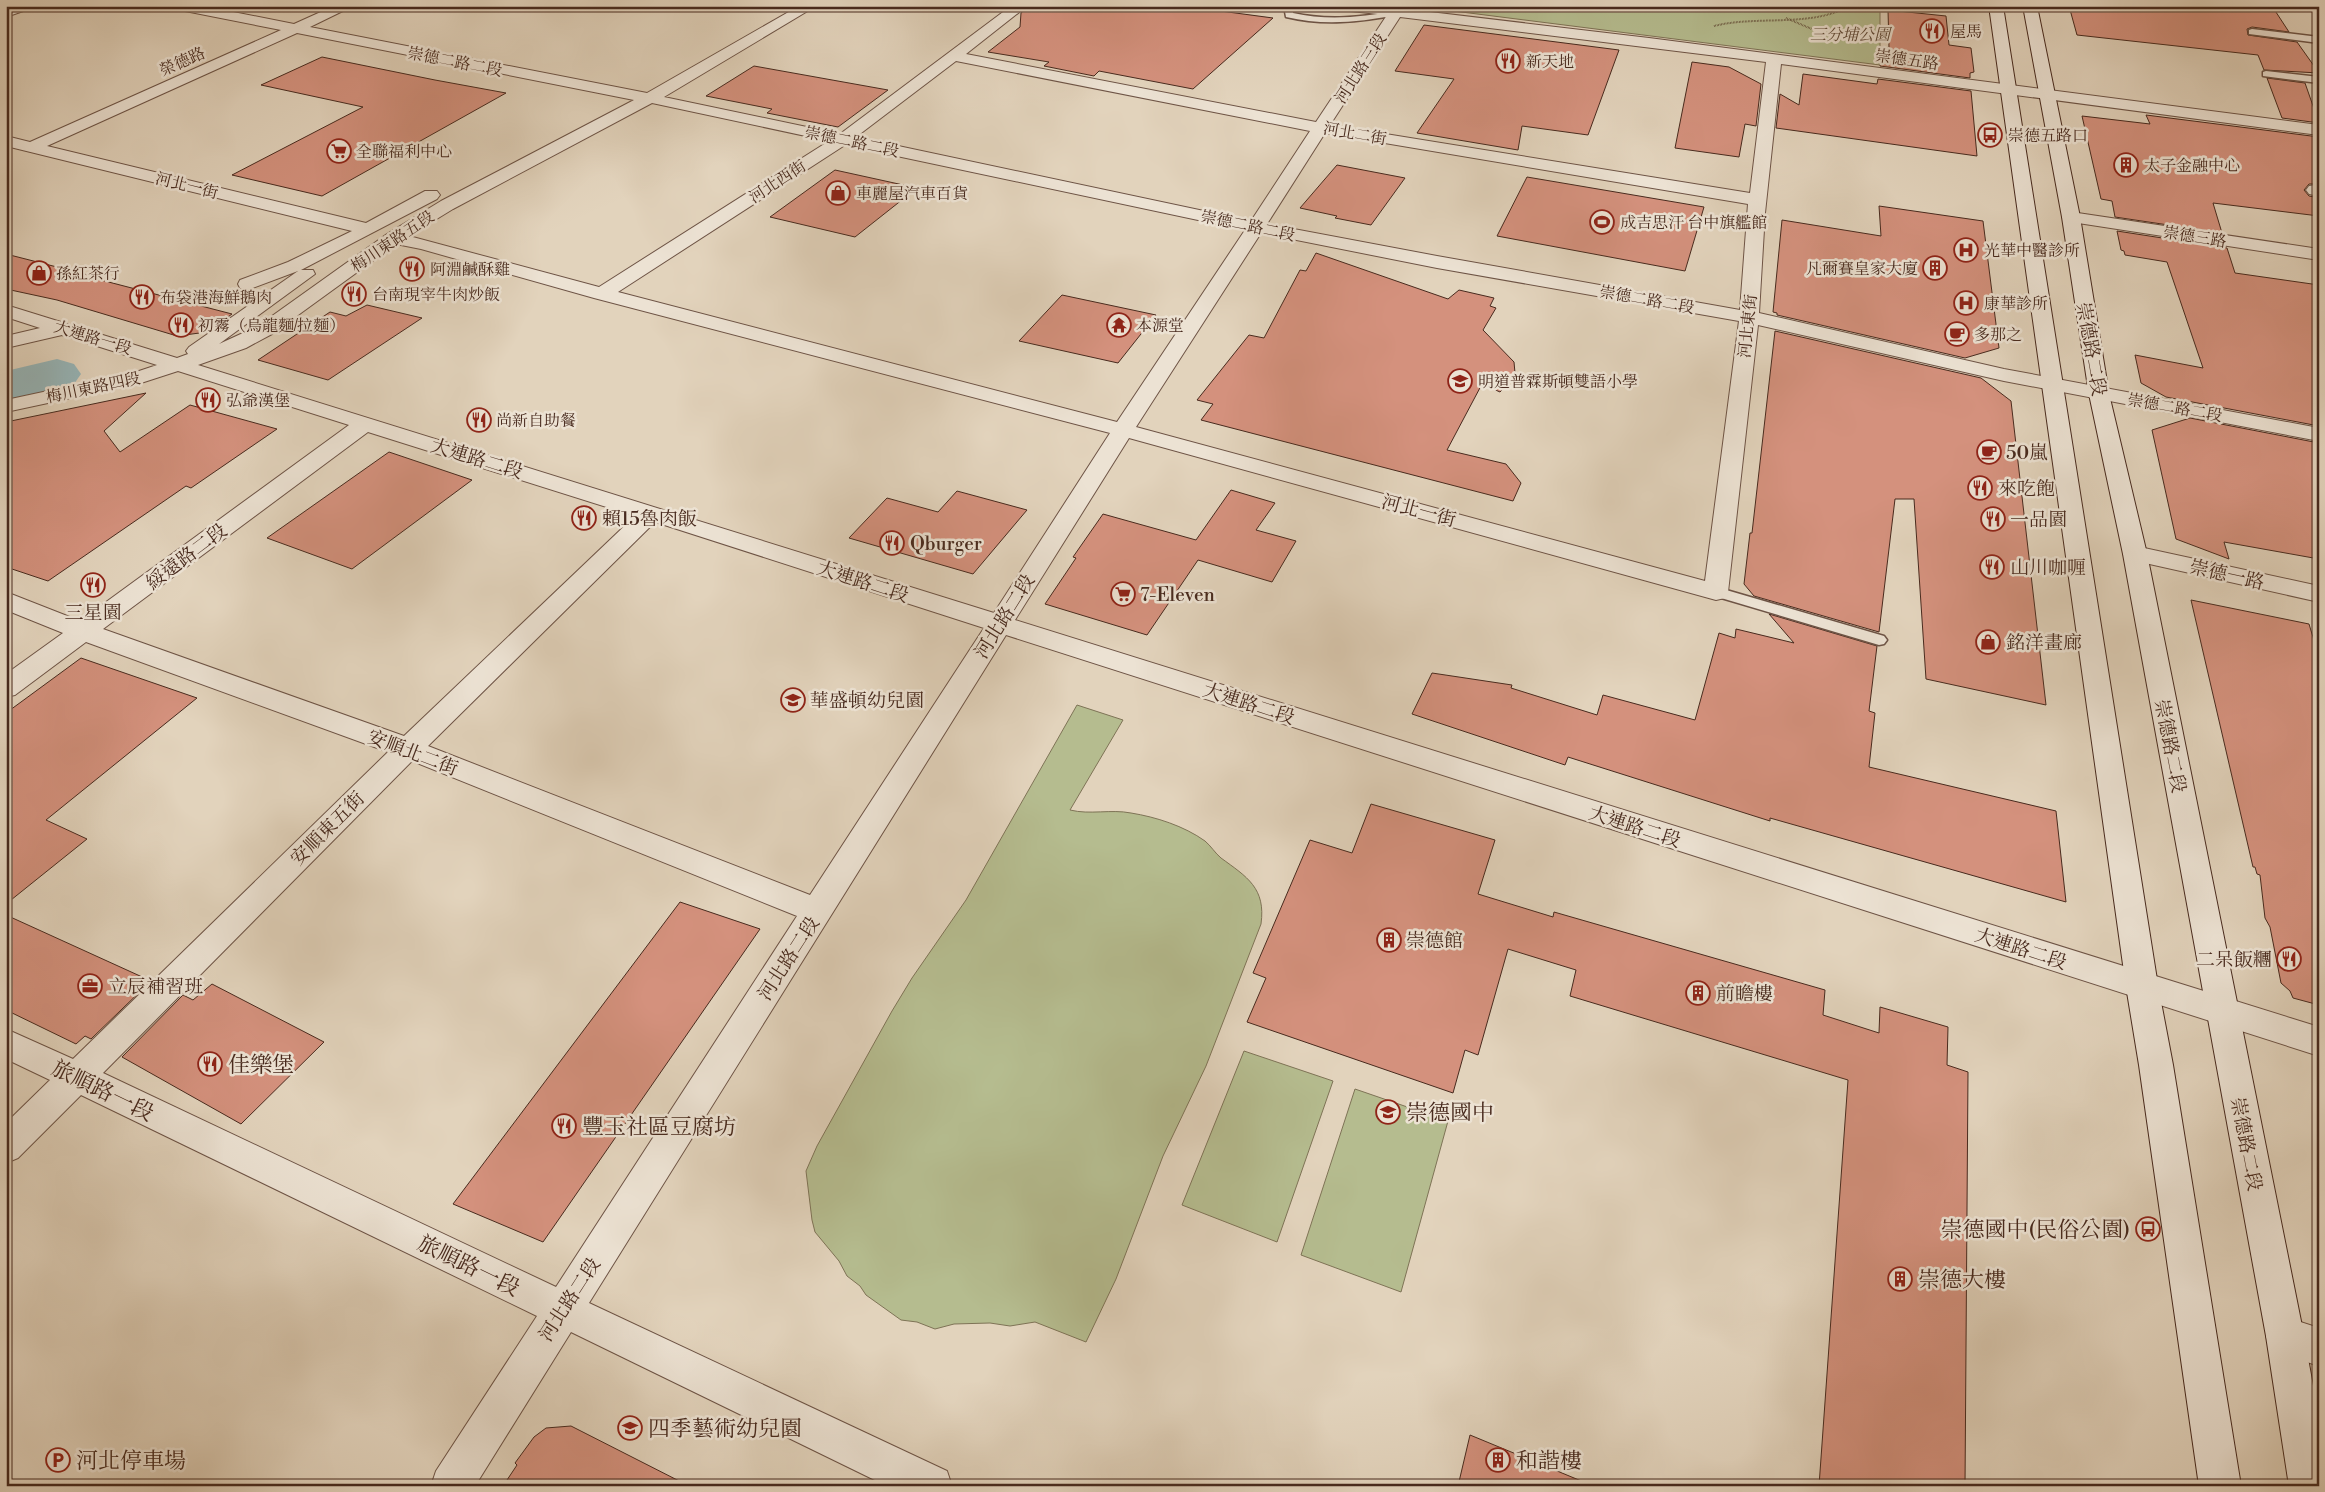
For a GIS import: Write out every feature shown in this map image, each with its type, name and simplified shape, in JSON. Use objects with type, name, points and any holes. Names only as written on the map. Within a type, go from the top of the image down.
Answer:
[{"type":"street","points":[[6,14],[24,6]]},
{"type":"street","name":"崇德二路二段","points":[[180,6],[623,94],[647,90],[843,138],[1256,227],[1437,262],[1749,317],[2099,394],[2319,434]]},
{"type":"street","name":"榮德路","points":[[32,147],[346,6]]},
{"type":"street","points":[[696,55],[782,6]]},
{"type":"street","name":"梅川東路五段","points":[[179,364],[222,352],[264,330],[393,238],[447,205],[647,90],[809,6]]},
{"type":"street","name":"河北西街","points":[[601,294],[843,138],[1020,6]]},
{"type":"street","points":[[1996,6],[2142,986],[2156,1066],[2220,1486]]},
{"type":"street","name":"崇德路二段","points":[[2030,6],[2071,217],[2099,394],[2135,554],[2222,1012],[2302,1342],[2310,1486]]},
{"type":"street","name":"崇德五路","points":[[1348,7],[1398,10],[2319,130]]},
{"type":"street","name":"河北路三段","points":[[1123,430],[1398,10]]},
{"type":"street","name":"河北二街","points":[[954,56],[1321,128],[1758,200]]},
{"type":"street","name":"河北東街","points":[[1716,592],[1749,317],[1758,200],[1774,60]]},
{"type":"street","points":[[602,105],[623,94]]},
{"type":"street","name":"河北一街","points":[[6,141],[367,229]]},
{"type":"street","name":"梅川東路五段","points":[[247,284],[270,277],[367,229],[443,188]]},
{"type":"street","name":"崇德三路","points":[[2071,217],[2319,255]]},
{"type":"street","name":"梅川東路五段","points":[[179,364],[367,229]]},
{"type":"street","name":"河北一街","points":[[393,238],[423,244],[601,294],[1123,430],[1716,592]]},
{"type":"street","name":"大連路一段","points":[[6,311],[179,364]]},
{"type":"street","points":[[6,342],[64,328]]},
{"type":"street","name":"梅川東路四段","points":[[6,406],[141,377],[179,364]]},
{"type":"street","name":"大連路二段","points":[[179,364],[2319,1042]]},
{"type":"street","name":"綏遠路二段","points":[[6,688],[366,424]]},
{"type":"street","name":"河北路二段","points":[[450,1486],[1123,430]]},
{"type":"street","name":"安順東五街","points":[[6,1147],[651,513]]},
{"type":"street","name":"崇德一路","points":[[2135,554],[2319,594]]},
{"type":"street","name":"安順北二街","points":[[6,600],[84,632],[410,749],[818,911]]},
{"type":"street","name":"旅順路一段","points":[[6,1043],[932,1486]]},
{"type":"lane","points":[[1288,6],[1288,15],[1330,20],[1372,18],[1398,10]]},
{"type":"lane","points":[[2252,32],[2319,40]]},
{"type":"lane","points":[[2266,74],[2319,80]]},
{"type":"lane","points":[[1716,592],[1879,640]]},
{"type":"path","points":[[1712,26],[1745,19],[1836,14],[1850,6]]},
{"type":"path","points":[[1785,18],[1842,42]]},
{"type":"green space","name":"三分埔公園","points":[[1880,6],[1880,65],[1422,7]]},
{"type":"green space","points":[[1077,705],[1123,720],[1070,810],[1123,812],[1140,815],[1170,823],[1197,836],[1205,841],[1219,856],[1239,871],[1253,885],[1261,901],[1261,924],[1206,1066],[1163,1156],[1116,1279],[1086,1342],[1035,1322],[1010,1326],[990,1323],[954,1324],[935,1329],[917,1322],[901,1320],[866,1295],[860,1286],[847,1276],[839,1261],[815,1232],[806,1171],[817,1146],[892,1011],[912,978],[966,900]]},
{"type":"green space","points":[[1244,1051],[1333,1081],[1277,1242],[1182,1205]]},
{"type":"green space","points":[[1355,1089],[1448,1121],[1401,1292],[1301,1255]]},
{"type":"building","points":[[1029,6],[1183,6],[1273,18],[1193,89],[1099,71],[1094,76],[1044,66],[1049,62],[988,52],[1020,27],[1021,13]]},
{"type":"building","points":[[2069,6],[2272,6],[2289,32],[2252,27],[2247,29],[2248,35],[2297,42],[2319,73],[2264,70],[2258,55],[2077,35]]},
{"type":"building","points":[[1888,10],[1946,16],[1949,45],[1971,48],[1974,72],[1970,73],[1970,78],[1880,66],[1882,47],[1889,48]]},
{"type":"building","points":[[1424,25],[1619,50],[1588,135],[1522,126],[1518,150],[1417,133],[1454,79],[1395,71]]},
{"type":"building","name":"全聯福利中心","points":[[322,57],[506,93],[322,196],[232,175],[363,107],[261,85]]},
{"type":"building","points":[[1692,62],[1729,67],[1761,84],[1756,126],[1745,124],[1739,157],[1675,148]]},
{"type":"building","points":[[754,66],[888,90],[838,127],[767,113],[772,109],[706,96]]},
{"type":"building","points":[[1803,74],[1877,84],[1878,79],[1971,91],[1977,156],[1776,128],[1780,94],[1799,105]]},
{"type":"building","points":[[2267,78],[2305,83],[2319,123],[2282,118]]},
{"type":"building","points":[[2146,115],[2319,137],[2319,184],[2309,184],[2304,190],[2309,196],[2319,198],[2319,216],[2213,203],[2222,233],[2115,217],[2112,201],[2101,199],[2082,116],[2150,124]]},
{"type":"building","points":[[1337,165],[1405,178],[1371,225],[1335,218],[1337,216],[1300,208]]},
{"type":"building","points":[[835,170],[917,188],[855,237],[770,217]]},
{"type":"building","name":"成吉思汗 台中旗艦館","points":[[1527,177],[1704,207],[1685,271],[1497,236]]},
{"type":"building","points":[[1879,206],[1983,221],[1999,348],[1965,358],[1777,315],[1777,313],[1773,312],[1782,220],[1881,236]]},
{"type":"building","points":[[2117,231],[2227,248],[2235,273],[2319,285],[2319,426],[2166,397],[2141,383],[2135,355],[2203,368],[2167,262],[2125,255],[2124,251],[2121,250]]},
{"type":"building","points":[[1316,253],[1448,299],[1459,290],[1494,298],[1490,306],[1496,308],[1483,330],[1514,362],[1515,373],[1511,381],[1500,392],[1482,384],[1447,450],[1506,464],[1521,483],[1513,501],[1201,420],[1213,404],[1197,400],[1249,335],[1264,338],[1300,270],[1306,271]]},
{"type":"building","points":[[6,254],[232,314],[207,332],[177,336],[57,300],[6,289]]},
{"type":"building","name":"本源堂","points":[[1062,295],[1156,315],[1118,363],[1019,341]]},
{"type":"building","points":[[367,305],[422,318],[328,380],[258,360],[330,312],[346,316]]},
{"type":"building","points":[[1775,331],[1981,378],[2011,401],[2046,705],[1926,679],[1914,499],[1895,499],[1879,632],[1754,596],[1744,584],[1750,533],[1752,533]]},
{"type":"building","points":[[146,393],[104,431],[120,452],[190,405],[277,429],[191,488],[186,486],[48,581],[6,567],[6,422]]},
{"type":"building","points":[[2190,418],[2319,443],[2319,559],[2224,542],[2229,559],[2176,539],[2152,430]]},
{"type":"building","points":[[389,452],[472,480],[352,569],[267,538]]},
{"type":"building","points":[[1231,490],[1275,503],[1256,530],[1296,541],[1272,582],[1198,560],[1147,635],[1045,604],[1076,558],[1073,557],[1103,514],[1196,540]]},
{"type":"building","points":[[957,491],[1027,510],[973,574],[849,538],[887,498],[938,512]]},
{"type":"building","points":[[2191,600],[2309,624],[2319,657],[2319,1005],[2293,998],[2290,991],[2281,983],[2270,927],[2265,918],[2260,875],[2257,874],[2255,867],[2253,867]]},
{"type":"building","points":[[1769,614],[1877,646],[1869,711],[1875,713],[1869,767],[2056,811],[2066,902],[1770,818],[1770,821],[1568,757],[1565,765],[1412,714],[1432,673],[1512,685],[1511,688],[1597,715],[1603,695],[1695,720],[1719,633],[1735,638],[1736,629],[1794,643]]},
{"type":"building","points":[[81,658],[197,698],[46,820],[87,839],[6,904],[6,713]]},
{"type":"building","points":[[1371,804],[1495,840],[1478,894],[1553,917],[1554,912],[1825,990],[1823,1015],[1879,1033],[1880,1007],[1948,1027],[1947,1065],[1968,1072],[1965,1486],[1819,1486],[1848,1080],[1570,996],[1576,970],[1508,949],[1478,1055],[1465,1050],[1453,1093],[1247,1022],[1266,978],[1253,973],[1310,840],[1352,853]]},
{"type":"building","points":[[680,902],[760,929],[543,1242],[453,1204]]},
{"type":"building","points":[[6,915],[151,981],[91,1039],[85,1036],[76,1044],[6,1010]]},
{"type":"building","points":[[212,984],[324,1042],[241,1124],[122,1057],[183,995],[193,1000]]},
{"type":"building","points":[[571,1426],[689,1486],[503,1486],[517,1465],[515,1463],[534,1437],[546,1428]]},
{"type":"building","name":"和諧樓","points":[[1470,1435],[1591,1485],[1591,1486],[1458,1486]]},
{"type":"waterway","points":[[6,386],[57,374]]},
{"type":"place","name":"屋馬","points":[[1932,31]]},
{"type":"place","name":"新天地","points":[[1508,61]]},
{"type":"place","name":"崇德五路口","points":[[1990,135]]},
{"type":"place","name":"全聯福利中心","points":[[339,151]]},
{"type":"place","name":"太子金融中心","points":[[2126,165]]},
{"type":"place","name":"車麗屋汽車百貨","points":[[838,193]]},
{"type":"place","name":"成吉思汗 台中旗艦館","points":[[1602,222]]},
{"type":"place","name":"光華中醫診所","points":[[1966,250]]},
{"type":"place","name":"凡爾賽皇家大廈","points":[[1935,268]]},
{"type":"place","name":"阿淵鹹酥雞","points":[[412,269]]},
{"type":"place","name":"孫紅茶行","points":[[39,273]]},
{"type":"place","name":"台南現宰牛肉炒飯","points":[[354,294]]},
{"type":"place","name":"布袋港海鮮鵝肉","points":[[142,297]]},
{"type":"place","name":"康華診所","points":[[1966,303]]},
{"type":"place","name":"初霧（烏龍麵/拉麵）","points":[[181,325]]},
{"type":"place","name":"本源堂","points":[[1119,325]]},
{"type":"place","name":"多那之","points":[[1957,334]]},
{"type":"place","name":"明道普霖斯頓雙語小學","points":[[1460,381]]},
{"type":"place","name":"弘爺漢堡","points":[[208,400]]},
{"type":"place","name":"尚新自助餐","points":[[479,420]]},
{"type":"place","name":"50嵐","points":[[1989,452]]},
{"type":"place","name":"來吃飽","points":[[1980,488]]},
{"type":"place","name":"賴15魯肉飯","points":[[584,518]]},
{"type":"place","name":"一品園","points":[[1993,519]]},
{"type":"place","name":"Qburger","points":[[892,543]]},
{"type":"place","name":"山川咖喱","points":[[1992,567]]},
{"type":"place","name":"三星園","points":[[93,585]]},
{"type":"place","name":"7-Eleven","points":[[1123,594]]},
{"type":"place","name":"銘洋畫廊","points":[[1988,642]]},
{"type":"place","name":"華盛頓幼兒園","points":[[793,700]]},
{"type":"place","name":"崇德館","points":[[1389,940]]},
{"type":"place","name":"二呆飯糰","points":[[2289,959]]},
{"type":"place","name":"立辰補習班","points":[[90,986]]},
{"type":"place","name":"前瞻樓","points":[[1698,993]]},
{"type":"place","name":"佳樂堡","points":[[210,1064]]},
{"type":"place","name":"崇德國中","points":[[1388,1112]]},
{"type":"place","name":"豐玉社區豆腐坊","points":[[564,1126]]},
{"type":"place","name":"崇德國中(民俗公園)","points":[[2148,1229]]},
{"type":"place","name":"崇德大樓","points":[[1900,1279]]},
{"type":"place","name":"四季藝術幼兒園","points":[[630,1428]]},
{"type":"place","name":"河北停車場","points":[[58,1460]]},
{"type":"place","name":"和諧樓","points":[[1498,1460]]}]
